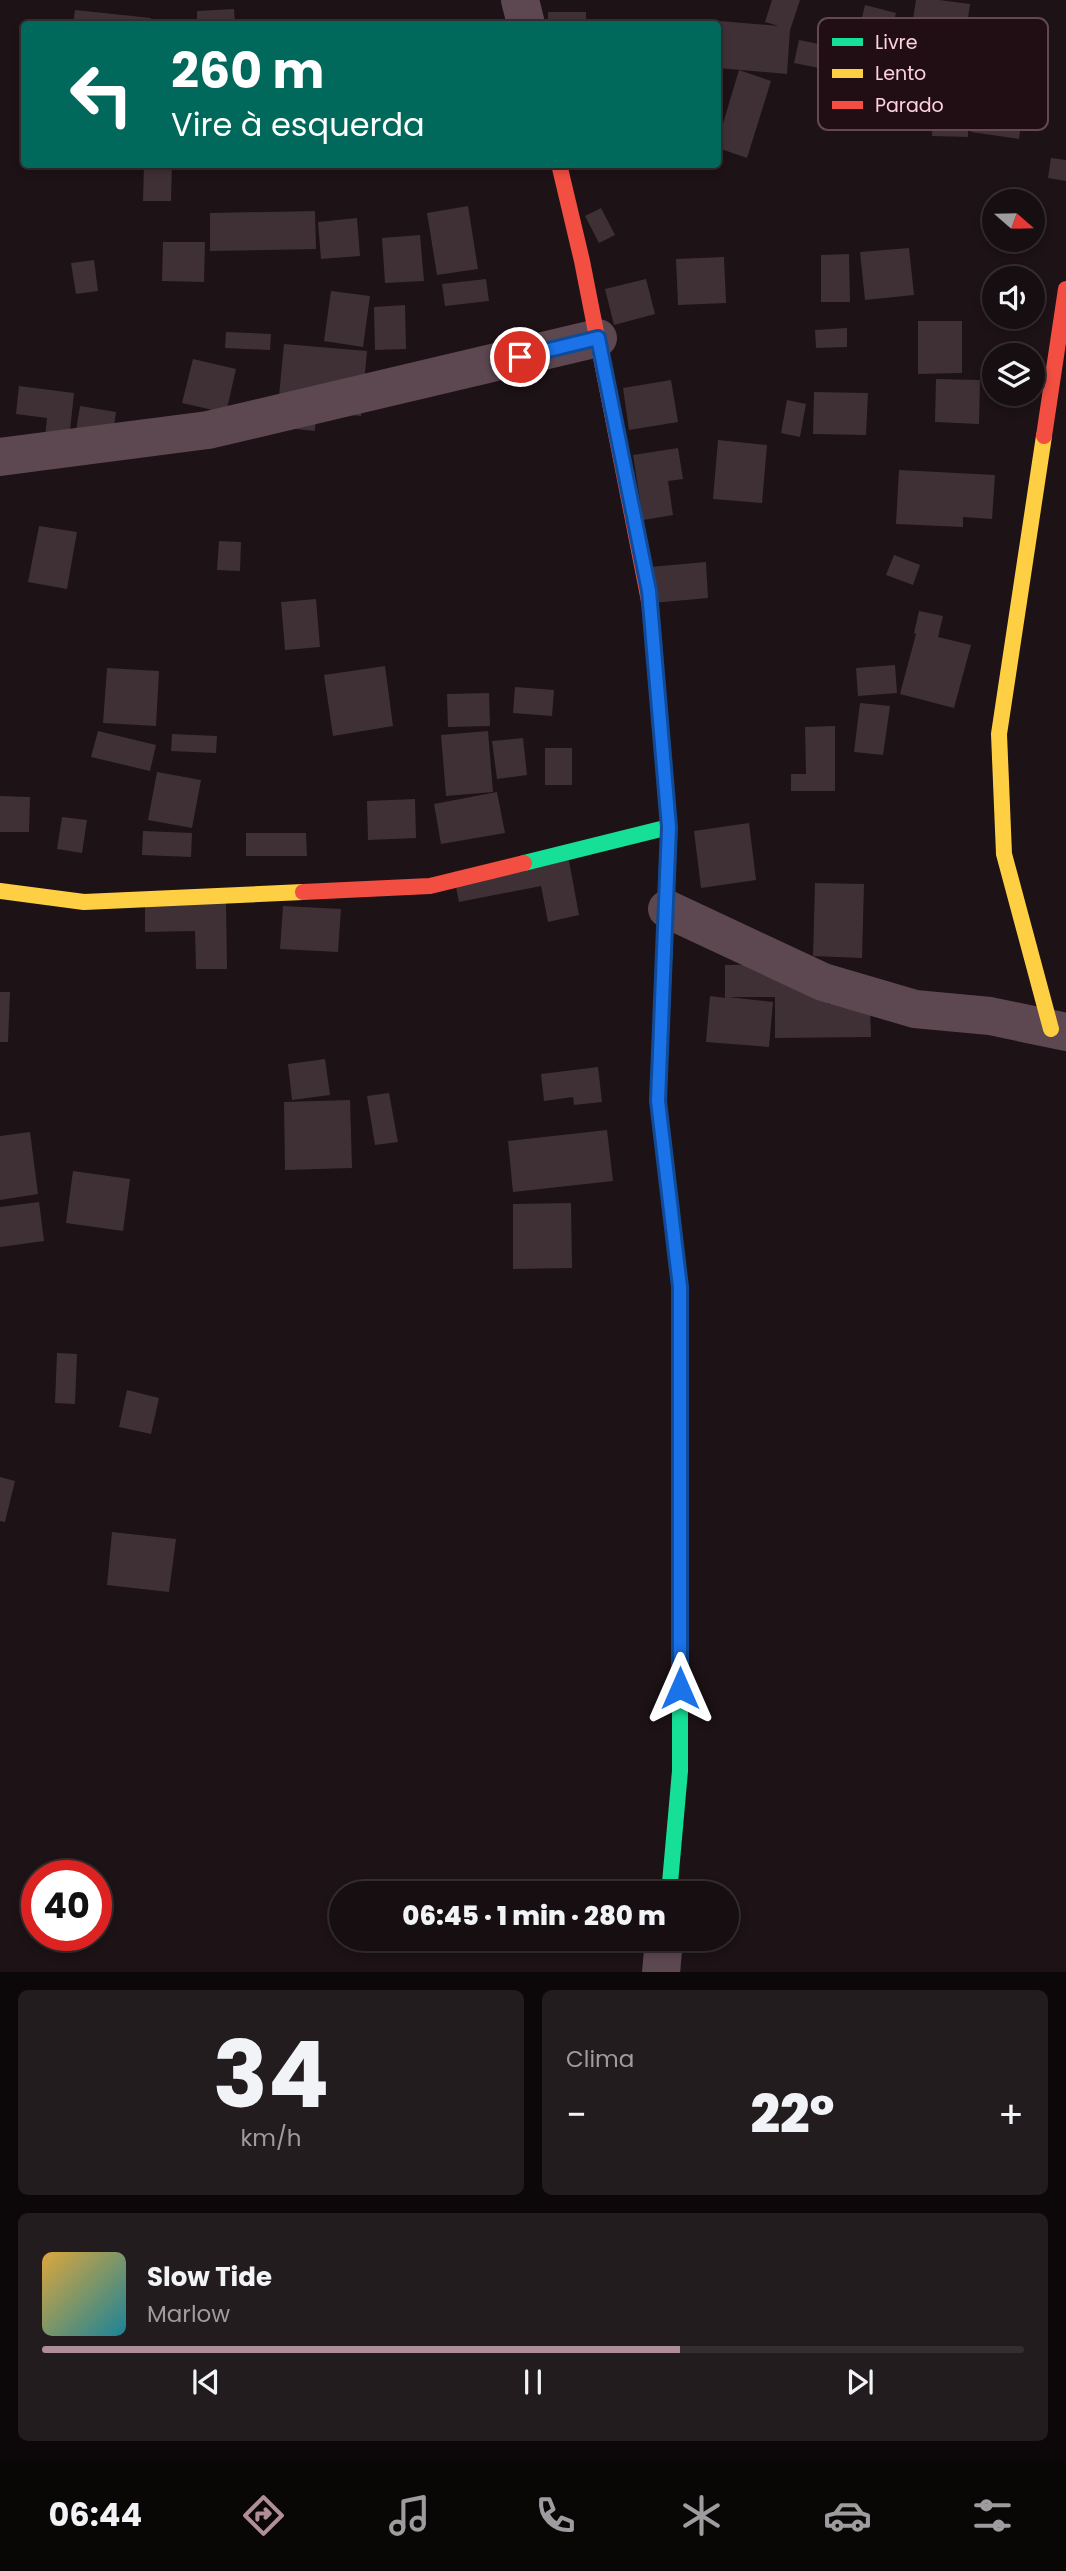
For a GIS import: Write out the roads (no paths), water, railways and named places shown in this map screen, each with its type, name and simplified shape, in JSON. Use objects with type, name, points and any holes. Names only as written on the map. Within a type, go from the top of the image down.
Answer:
[{"type":"street","points":[[520,0],[525,21]]},
{"type":"street","points":[[560,168],[598,338],[649,591],[669,827],[658,1101],[680,1287],[680,1771],[669,1881]]},
{"type":"street","points":[[667,909],[823,982],[915,1009],[990,1016],[1058,1030],[1004,854],[999,734],[1066,289]]},
{"type":"street","points":[[0,457],[208,430],[598,338]]},
{"type":"street","points":[[0,891],[84,902],[430,886],[669,827]]},
{"type":"street","points":[[661,1972],[663,1951]]}]
